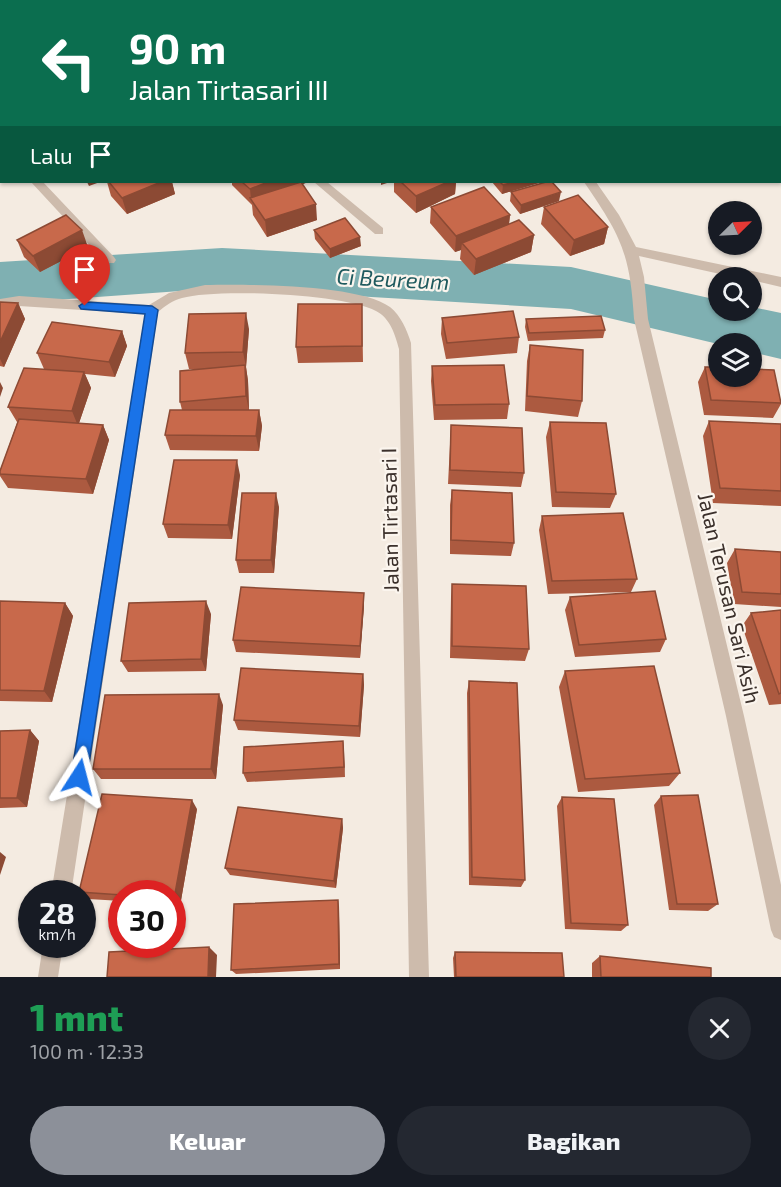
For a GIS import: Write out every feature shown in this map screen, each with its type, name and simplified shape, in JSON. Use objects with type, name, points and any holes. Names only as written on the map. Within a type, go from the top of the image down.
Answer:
[{"type":"street","points":[[37,183],[110,260]]},
{"type":"street","points":[[321,183],[379,231]]},
{"type":"street","name":"Jalan Terusan Sari Asih","points":[[591,183],[601,195],[629,250],[638,276],[641,320],[735,716],[781,930]]},
{"type":"street","points":[[629,250],[781,282]]},
{"type":"street","name":"Jalan Tirtasari I","points":[[152,310],[159,302],[169,297],[201,290],[294,291],[362,300],[381,308],[393,318],[401,332],[406,349],[419,977]]},
{"type":"street","points":[[0,304],[19,301],[152,310],[63,880]]},
{"type":"street","points":[[48,977],[51,958]]},
{"type":"building","points":[[110,183],[159,183],[122,198]]},
{"type":"building","points":[[243,183],[265,183],[250,189]]},
{"type":"building","points":[[302,183],[316,204],[265,220],[250,198]]},
{"type":"building","points":[[402,183],[446,183],[416,196]]},
{"type":"building","points":[[542,183],[553,183],[561,192],[521,205],[511,192]]},
{"type":"building","points":[[484,187],[510,215],[456,236],[431,207]]},
{"type":"building","points":[[578,195],[608,227],[574,240],[544,207]]},
{"type":"building","points":[[66,215],[82,230],[33,256],[17,240]]},
{"type":"building","points":[[345,218],[360,237],[330,249],[314,230]]},
{"type":"building","points":[[519,220],[534,235],[476,259],[462,243]]},
{"type":"building","points":[[0,302],[18,303],[0,342]]},
{"type":"building","points":[[298,304],[362,304],[362,346],[296,347]]},
{"type":"building","points":[[513,311],[519,337],[447,343],[442,318]]},
{"type":"building","points":[[246,313],[243,352],[185,353],[189,314]]},
{"type":"building","points":[[601,316],[605,330],[529,333],[526,319]]},
{"type":"building","points":[[52,322],[122,331],[109,362],[37,353]]},
{"type":"building","points":[[530,345],[583,350],[582,401],[527,396]]},
{"type":"building","points":[[245,365],[246,396],[180,402],[180,371]]},
{"type":"building","points":[[504,365],[509,404],[435,405],[432,366]]},
{"type":"building","points":[[705,367],[708,367],[708,384]]},
{"type":"building","points":[[24,368],[84,372],[72,411],[8,407]]},
{"type":"building","points":[[762,369],[774,370],[781,403],[711,400],[709,387],[762,387]]},
{"type":"building","points":[[170,410],[259,410],[256,436],[165,435]]},
{"type":"building","points":[[19,419],[103,425],[86,479],[0,474]]},
{"type":"building","points":[[709,421],[781,424],[781,491],[720,488]]},
{"type":"building","points":[[550,422],[606,423],[616,494],[556,492]]},
{"type":"building","points":[[451,425],[522,428],[524,473],[450,470]]},
{"type":"building","points":[[174,460],[237,460],[228,525],[163,524]]},
{"type":"building","points":[[452,490],[512,493],[514,543],[451,540]]},
{"type":"building","points":[[242,493],[276,493],[271,560],[236,560]]},
{"type":"building","points":[[623,513],[637,579],[552,581],[542,516]]},
{"type":"building","points":[[735,549],[781,552],[781,594],[742,592]]},
{"type":"building","points":[[452,584],[526,586],[529,649],[452,646]]},
{"type":"building","points":[[241,587],[364,593],[360,646],[233,640]]},
{"type":"building","points":[[655,591],[666,639],[579,645],[570,597]]},
{"type":"building","points":[[0,601],[65,603],[44,691],[0,690]]},
{"type":"building","points":[[206,601],[201,659],[121,661],[129,603]]},
{"type":"building","points":[[781,610],[781,693],[779,694],[751,613]]},
{"type":"building","points":[[654,666],[680,773],[585,779],[565,671]]},
{"type":"building","points":[[241,668],[363,674],[359,726],[234,720]]},
{"type":"building","points":[[469,681],[517,683],[525,880],[472,877]]},
{"type":"building","points":[[219,694],[211,769],[93,769],[105,695]]},
{"type":"building","points":[[30,730],[17,798],[0,798],[0,731]]},
{"type":"building","points":[[343,741],[344,767],[243,773],[244,747]]},
{"type":"building","points":[[102,794],[192,800],[177,880],[108,880],[108,894],[96,893],[96,880],[82,880]]},
{"type":"building","points":[[698,795],[718,904],[677,904],[661,796]]},
{"type":"building","points":[[562,797],[614,799],[628,925],[571,923]]},
{"type":"building","points":[[238,807],[342,819],[334,881],[225,868]]},
{"type":"building","points":[[338,900],[339,964],[231,970],[234,904]]},
{"type":"building","points":[[209,947],[208,977],[107,977],[109,958],[186,958],[186,948]]},
{"type":"building","points":[[455,952],[562,953],[564,977],[456,977]]},
{"type":"building","points":[[600,956],[711,968],[711,977],[601,977]]},
{"type":"waterway","name":"Ci Beureum","points":[[0,283],[222,268],[571,288],[781,336]]},
{"type":"route","points":[[79,777],[152,310],[85,306]]}]
